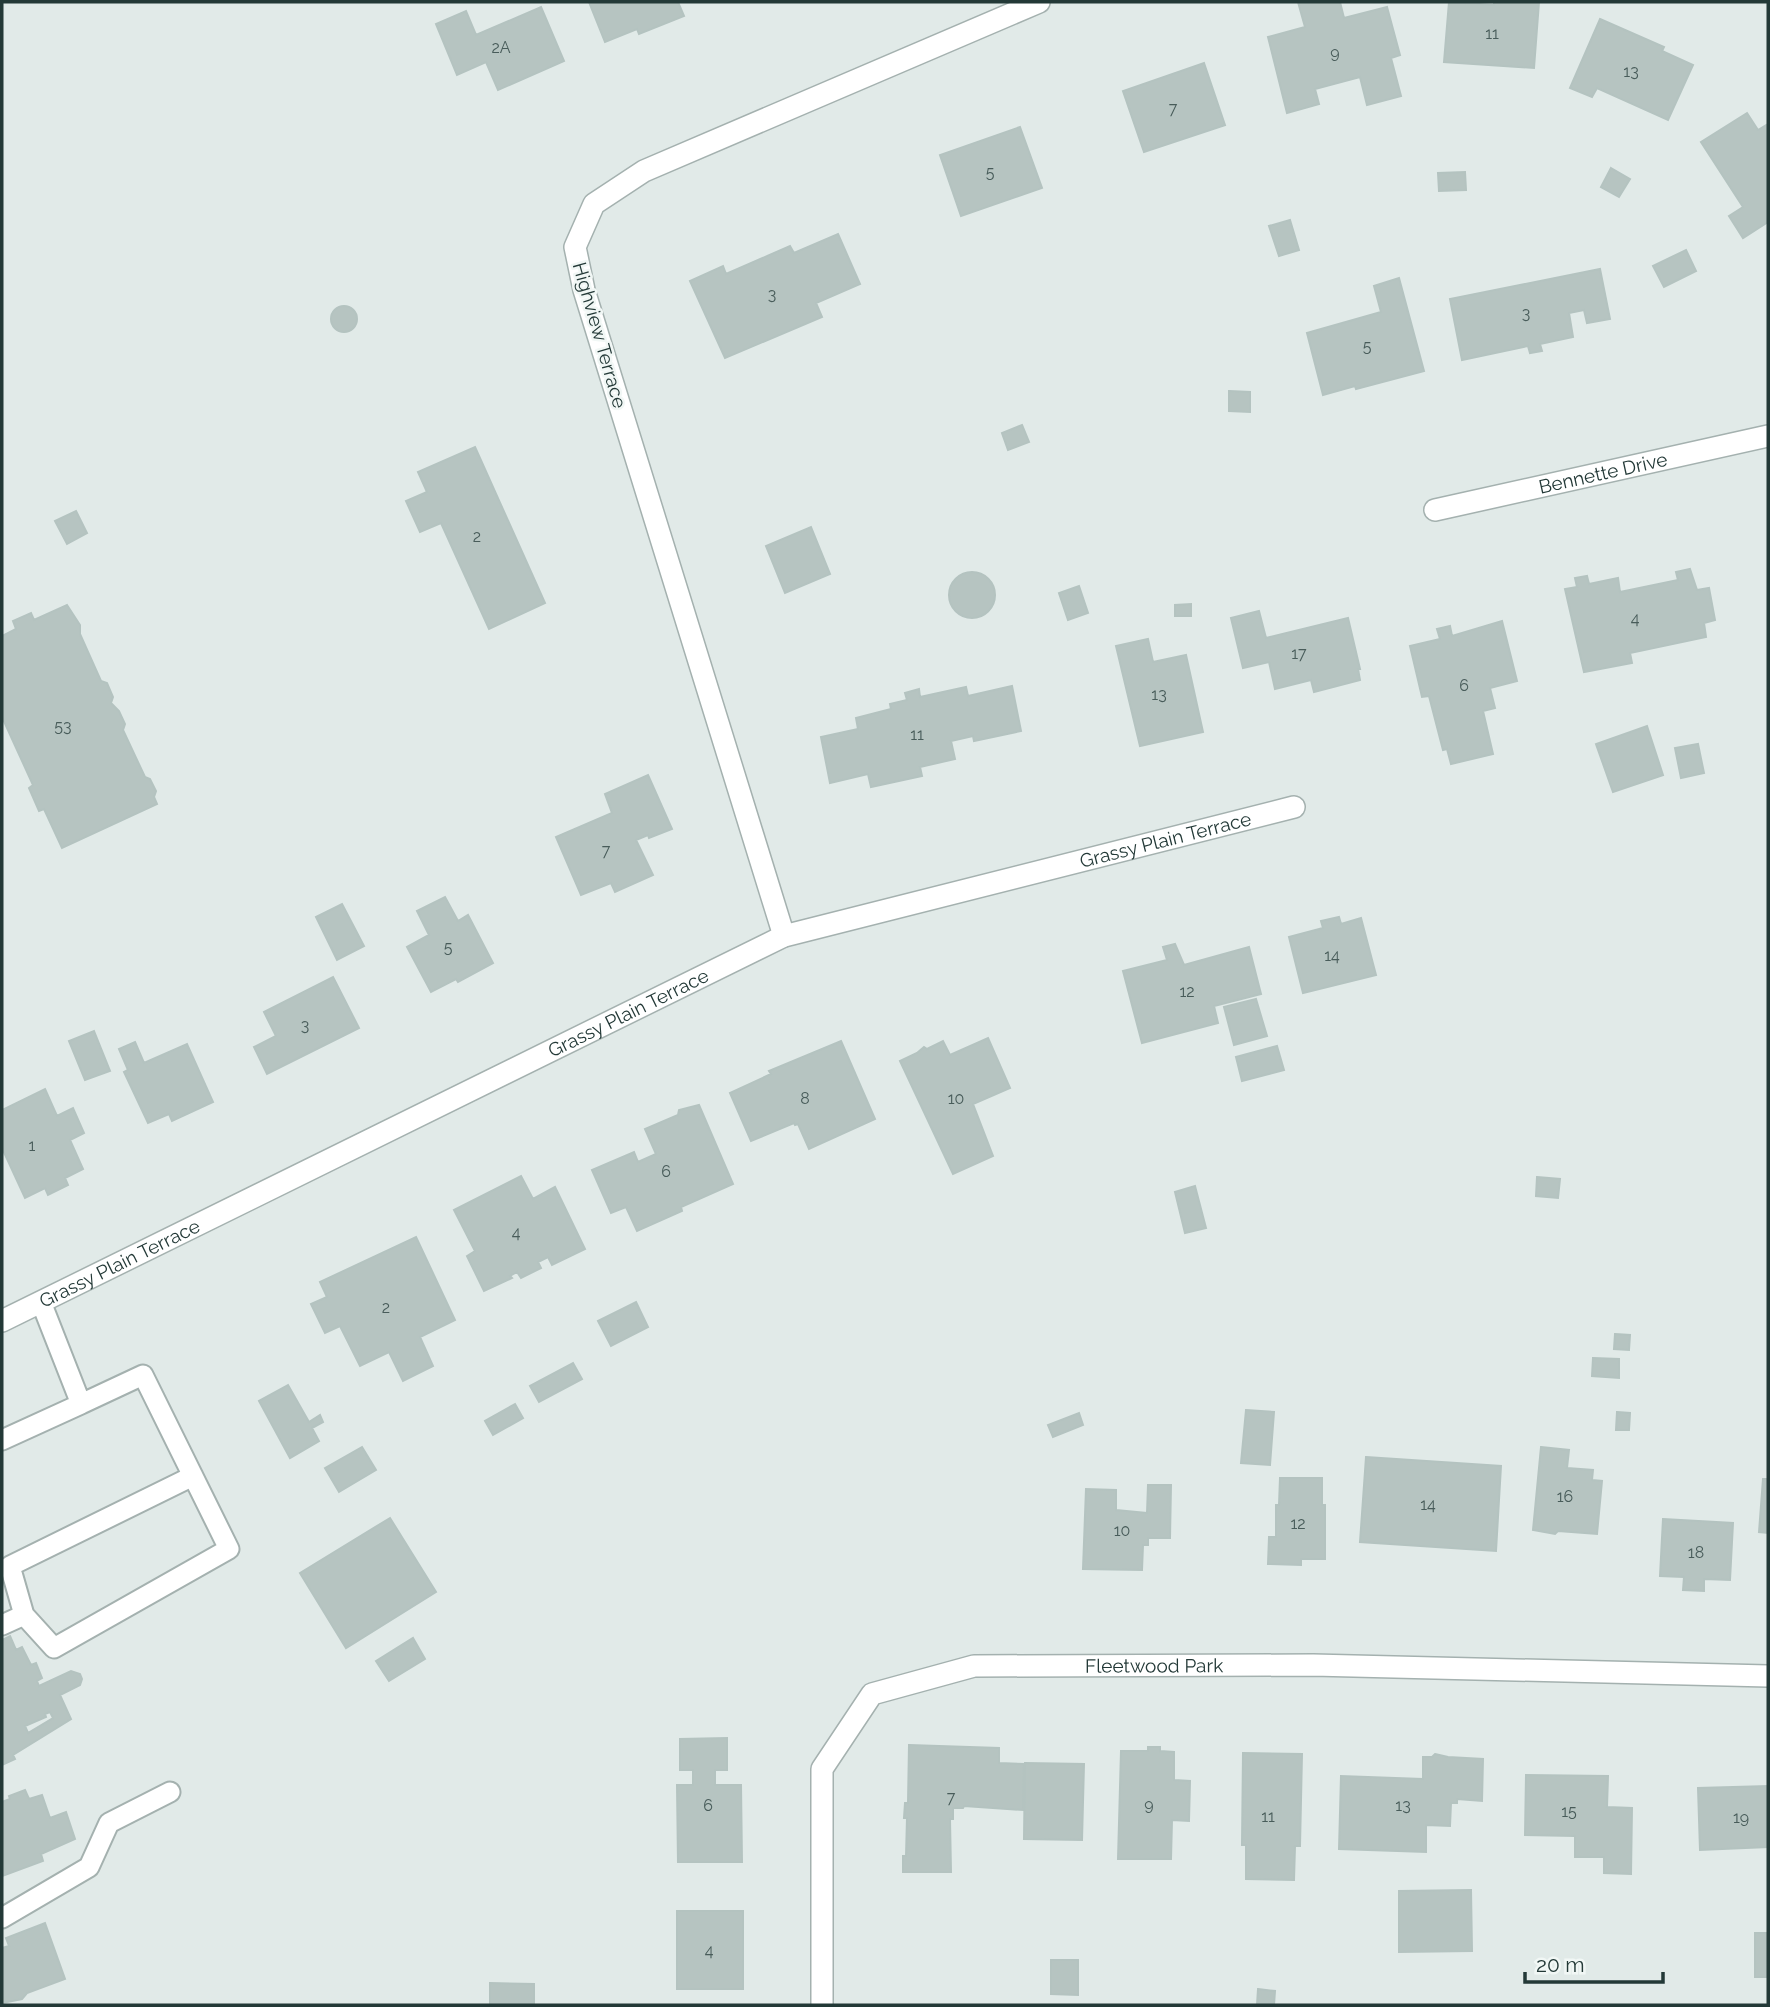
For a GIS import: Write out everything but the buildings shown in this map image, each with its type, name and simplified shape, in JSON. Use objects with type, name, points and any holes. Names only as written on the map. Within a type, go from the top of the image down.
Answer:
[{"type":"street","name":"Highview Terrace","points":[[784,936],[584,290],[575,247],[594,204],[644,171],[1039,2]]},
{"type":"street","name":"Bennette Drive","points":[[1436,510],[1768,436]]},
{"type":"street","name":"Grassy Plain Terrace","points":[[2,1321],[784,936],[1294,807]]},
{"type":"street","name":"Fleetwood Park","points":[[822,2005],[822,1769],[872,1694],[974,1665],[1313,1665],[1768,1676]]},
{"type":"lane","points":[[41,1302],[81,1404]]},
{"type":"lane","points":[[2,1440],[143,1375],[193,1476],[229,1549],[54,1648],[24,1615],[10,1566],[193,1476]]},
{"type":"lane","points":[[2,1625],[24,1615]]},
{"type":"lane","points":[[2,1918],[89,1867],[109,1823],[170,1791]]}]
